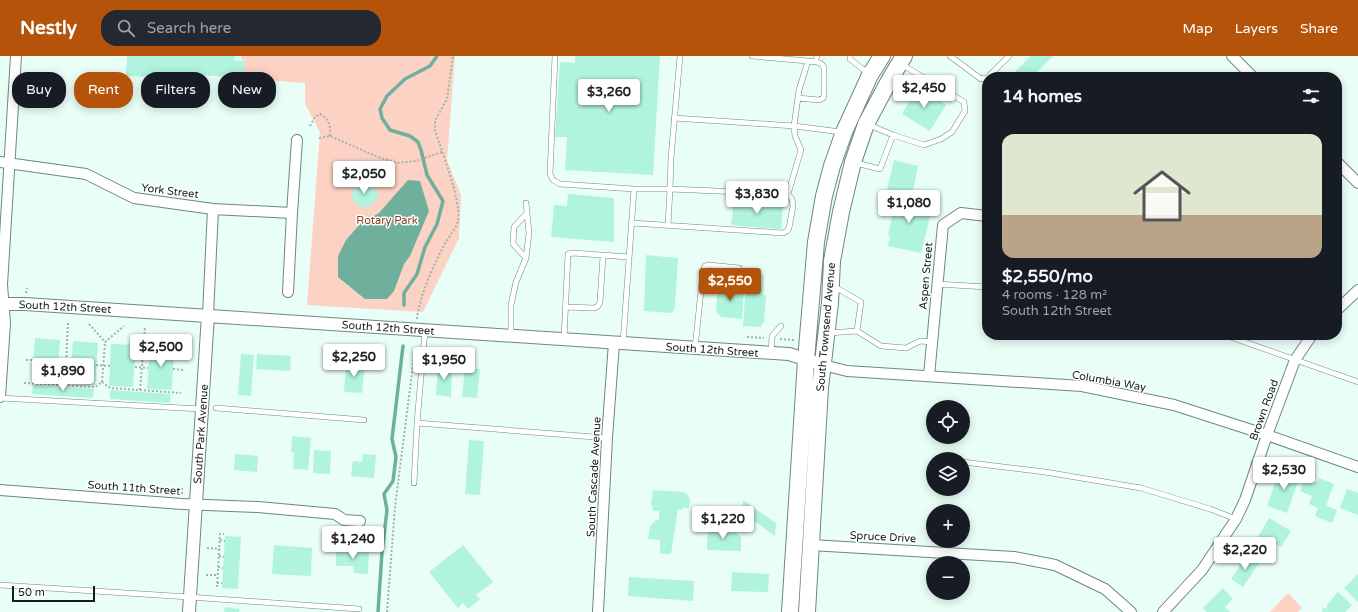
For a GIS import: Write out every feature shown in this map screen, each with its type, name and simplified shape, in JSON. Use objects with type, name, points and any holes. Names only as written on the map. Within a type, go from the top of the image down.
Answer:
[{"type":"highway","name":"South Townsend Avenue","points":[[790,612],[806,360],[816,242],[824,196],[832,166],[844,132],[870,75],[882,56]]},
{"type":"highway","name":"South Townsend Avenue","points":[[807,612],[823,365],[827,333],[832,260],[840,212],[853,162],[866,124],[902,60]]},
{"type":"street","points":[[0,397],[5,323],[2,304],[4,163],[16,56]]},
{"type":"street","points":[[1232,56],[1248,72]]},
{"type":"street","points":[[288,292],[297,140]]},
{"type":"street","name":"York Street","points":[[4,163],[86,174],[134,198],[213,209],[292,213]]},
{"type":"street","points":[[1342,167],[1358,183]]},
{"type":"street","name":"South Park Avenue","points":[[188,612],[208,315],[213,209]]},
{"type":"street","name":"Aspen Street","points":[[929,376],[943,224],[961,213],[982,215]]},
{"type":"street","points":[[1342,305],[1358,290]]},
{"type":"street","name":"South 12th Street","points":[[2,304],[25,304],[208,315],[771,353],[794,355],[823,365]]},
{"type":"street","name":"Brown Road","points":[[1163,612],[1202,570],[1236,519],[1245,500],[1295,360],[1308,340]]},
{"type":"street","name":"South Cascade Avenue","points":[[598,612],[607,438],[618,343]]},
{"type":"street","name":"Columbia Way","points":[[823,365],[847,371],[1082,386],[1174,405],[1267,435],[1358,467]]},
{"type":"street","name":"South 11th Street","points":[[0,490],[196,504],[258,506],[335,514],[344,520],[360,521]]},
{"type":"street","name":"Spruce Drive","points":[[811,545],[1014,557],[1055,565],[1105,589],[1131,612]]},
{"type":"lane","points":[[555,56],[550,174],[553,180],[560,184],[634,189],[788,194],[792,199],[793,206],[789,228],[783,233],[632,223]]},
{"type":"lane","points":[[668,225],[671,158],[680,56]]},
{"type":"lane","points":[[752,56],[808,61],[823,64],[823,98],[819,100],[798,98]]},
{"type":"lane","points":[[815,62],[817,56]]},
{"type":"lane","points":[[850,56],[850,59],[870,75]]},
{"type":"lane","points":[[950,56],[982,79]]},
{"type":"lane","points":[[994,72],[1010,56]]},
{"type":"lane","points":[[866,124],[924,145],[941,139],[952,132],[965,110],[964,102],[902,60]]},
{"type":"lane","points":[[788,194],[801,150],[795,136],[794,126],[799,90],[808,61]]},
{"type":"lane","points":[[674,118],[794,126],[844,132]]},
{"type":"lane","points":[[853,162],[880,169],[893,135]]},
{"type":"lane","points":[[618,343],[629,257],[634,189]]},
{"type":"lane","points":[[511,336],[511,305],[516,282],[526,258],[529,233],[526,203]]},
{"type":"lane","points":[[526,258],[513,244],[514,227],[527,213]]},
{"type":"lane","points":[[564,340],[568,254],[573,253],[629,257]]},
{"type":"lane","points":[[566,307],[594,308],[598,306],[600,302],[603,256]]},
{"type":"lane","points":[[695,349],[703,272],[705,266],[709,265],[739,268]]},
{"type":"lane","points":[[937,284],[982,287]]},
{"type":"lane","points":[[831,285],[861,302],[857,331]]},
{"type":"lane","points":[[771,353],[772,336],[781,326]]},
{"type":"lane","points":[[414,483],[417,423],[425,330]]},
{"type":"lane","points":[[827,333],[857,331],[881,346],[906,348],[920,341],[933,342]]},
{"type":"lane","points":[[1239,340],[1358,382]]},
{"type":"lane","points":[[0,397],[202,409]]},
{"type":"lane","points":[[216,408],[364,420]]},
{"type":"lane","points":[[417,423],[607,438]]},
{"type":"lane","points":[[970,463],[1046,472],[1141,488],[1236,519]]},
{"type":"lane","points":[[0,585],[190,596],[359,609]]},
{"type":"path","points":[[417,320],[422,296],[447,241],[455,230],[458,220],[457,204],[453,186],[435,130],[435,121],[447,99],[453,56]]},
{"type":"path","points":[[310,126],[315,117],[320,114],[325,116],[329,121],[331,128],[330,136]]},
{"type":"path","points":[[319,138],[330,136],[378,157],[397,163],[416,161],[442,152]]},
{"type":"path","points":[[65,385],[68,323]]},
{"type":"path","points":[[89,324],[105,342]]},
{"type":"path","points":[[102,382],[105,342],[124,326]]},
{"type":"path","points":[[140,390],[145,327]]},
{"type":"path","points":[[387,612],[395,507],[414,351]]},
{"type":"path","points":[[26,360],[33,360]]},
{"type":"path","points":[[58,362],[71,363]]},
{"type":"path","points":[[96,365],[110,366]]},
{"type":"path","points":[[134,367],[148,368]]},
{"type":"path","points":[[173,370],[183,370]]},
{"type":"path","points":[[24,383],[95,387],[102,382]]},
{"type":"path","points":[[102,382],[110,388],[181,393]]},
{"type":"path","points":[[217,587],[220,534],[224,534]]},
{"type":"path","points":[[220,540],[225,541]]},
{"type":"path","points":[[207,548],[220,549]]},
{"type":"path","points":[[219,556],[224,557]]},
{"type":"path","points":[[218,567],[223,568]]},
{"type":"path","points":[[206,575],[218,575]]},
{"type":"path","points":[[217,583],[222,583]]},
{"type":"green space","name":"Rotary Park","points":[[241,56],[455,56],[447,160],[461,195],[459,238],[423,312],[307,305],[320,132],[305,104],[305,83],[276,81],[276,72],[244,72],[245,61],[241,59]]},
{"type":"green space","points":[[1288,593],[1302,608],[1298,612],[1270,612]]},
{"type":"shaded area","points":[[408,180],[420,181],[429,211],[410,256],[404,264],[394,291],[387,299],[365,299],[338,277],[338,256],[346,240],[360,224],[379,213]]},
{"type":"building","points":[[127,56],[235,56],[234,60],[245,61],[244,72],[218,72],[218,76],[210,76],[210,72],[141,72],[141,77],[133,76],[133,72],[126,72]]},
{"type":"building","points":[[575,56],[660,56],[653,175],[565,170],[567,137],[555,137],[560,62],[575,63]]},
{"type":"building","points":[[1031,56],[1053,56],[1037,72],[1015,72]]},
{"type":"building","points":[[918,87],[946,105],[930,131],[902,114]]},
{"type":"building","points":[[894,160],[918,166],[912,195],[887,190]]},
{"type":"building","points":[[371,184],[379,196],[369,207],[357,206],[351,195],[354,189],[357,185]]},
{"type":"building","points":[[568,194],[614,198],[614,242],[551,237],[554,205],[567,206]]},
{"type":"building","points":[[898,196],[933,204],[921,253],[888,246],[890,236],[888,235],[894,206],[896,207]]},
{"type":"building","points":[[734,200],[783,204],[781,229],[731,225]]},
{"type":"building","points":[[646,255],[678,258],[675,306],[671,313],[644,311]]},
{"type":"building","points":[[741,273],[764,275],[763,295],[766,295],[764,323],[762,323],[761,327],[743,326],[746,285],[741,284]]},
{"type":"building","points":[[718,286],[744,288],[742,319],[721,317],[716,311]]},
{"type":"building","points":[[35,338],[60,340],[57,383],[32,381]]},
{"type":"building","points":[[73,341],[98,343],[95,385],[70,384]]},
{"type":"building","points":[[111,344],[136,345],[133,387],[109,386]]},
{"type":"building","points":[[150,346],[174,348],[172,390],[147,389]]},
{"type":"building","points":[[241,354],[254,355],[251,396],[238,395]]},
{"type":"building","points":[[257,354],[291,356],[290,371],[256,369]]},
{"type":"building","points":[[346,364],[365,365],[362,393],[344,392]]},
{"type":"building","points":[[438,366],[452,367],[451,397],[436,395]]},
{"type":"building","points":[[465,368],[480,369],[477,398],[462,397]]},
{"type":"building","points":[[33,385],[94,389],[93,398],[32,394]]},
{"type":"building","points":[[110,390],[171,394],[170,403],[110,399]]},
{"type":"building","points":[[292,436],[311,438],[308,470],[293,469],[294,453],[291,452]]},
{"type":"building","points":[[469,440],[484,441],[480,495],[465,494]]},
{"type":"building","points":[[314,450],[331,451],[330,474],[313,473]]},
{"type":"building","points":[[235,454],[258,456],[257,472],[234,470]]},
{"type":"building","points":[[363,454],[376,455],[374,478],[351,476],[353,461],[362,462]]},
{"type":"building","points":[[1280,469],[1300,475],[1287,513],[1267,506]]},
{"type":"building","points":[[1305,478],[1318,482],[1319,478],[1334,484],[1326,506],[1337,510],[1332,523],[1315,516],[1318,508],[1309,504],[1312,496],[1300,491]]},
{"type":"building","points":[[1347,489],[1358,493],[1358,515],[1340,508]]},
{"type":"building","points":[[653,490],[683,492],[688,495],[690,500],[689,508],[682,508],[681,510],[678,509],[671,554],[660,554],[660,540],[648,539],[650,526],[652,523],[655,523],[655,520],[659,520],[659,511],[653,511],[651,505]]},
{"type":"building","points":[[743,500],[776,523],[775,536],[742,512]]},
{"type":"building","points":[[1269,518],[1291,531],[1281,547],[1274,543],[1265,557],[1251,549]]},
{"type":"building","points":[[708,527],[729,528],[741,537],[741,551],[707,550]]},
{"type":"building","points":[[225,536],[241,537],[238,589],[222,588]]},
{"type":"building","points":[[274,545],[312,548],[311,576],[272,574]]},
{"type":"building","points":[[463,545],[493,582],[476,595],[480,599],[468,609],[463,603],[458,608],[429,572]]},
{"type":"building","points":[[336,548],[369,551],[368,574],[354,573],[353,566],[336,566]]},
{"type":"building","points":[[1247,555],[1259,563],[1243,587],[1231,579]]},
{"type":"building","points":[[732,572],[769,574],[768,592],[731,591]]},
{"type":"building","points":[[1358,574],[1358,602],[1344,588]]},
{"type":"building","points":[[629,577],[694,581],[693,601],[628,596]]},
{"type":"building","points":[[1223,588],[1233,599],[1225,607],[1230,612],[1207,612],[1203,608]]},
{"type":"building","points":[[1338,592],[1352,605],[1345,612],[1322,612],[1323,608],[1324,607],[1326,609],[1327,605]]},
{"type":"building","points":[[225,607],[240,609],[239,612],[224,612]]},
{"type":"waterway","points":[[404,305],[404,293],[417,274],[425,247],[437,224],[443,201],[427,175],[418,142],[410,136],[390,130],[382,118],[380,109],[387,96],[405,79],[430,66],[437,56]]},
{"type":"waterway","points":[[378,612],[382,552],[387,510],[384,494],[393,481],[396,457],[392,439],[403,346]]}]
